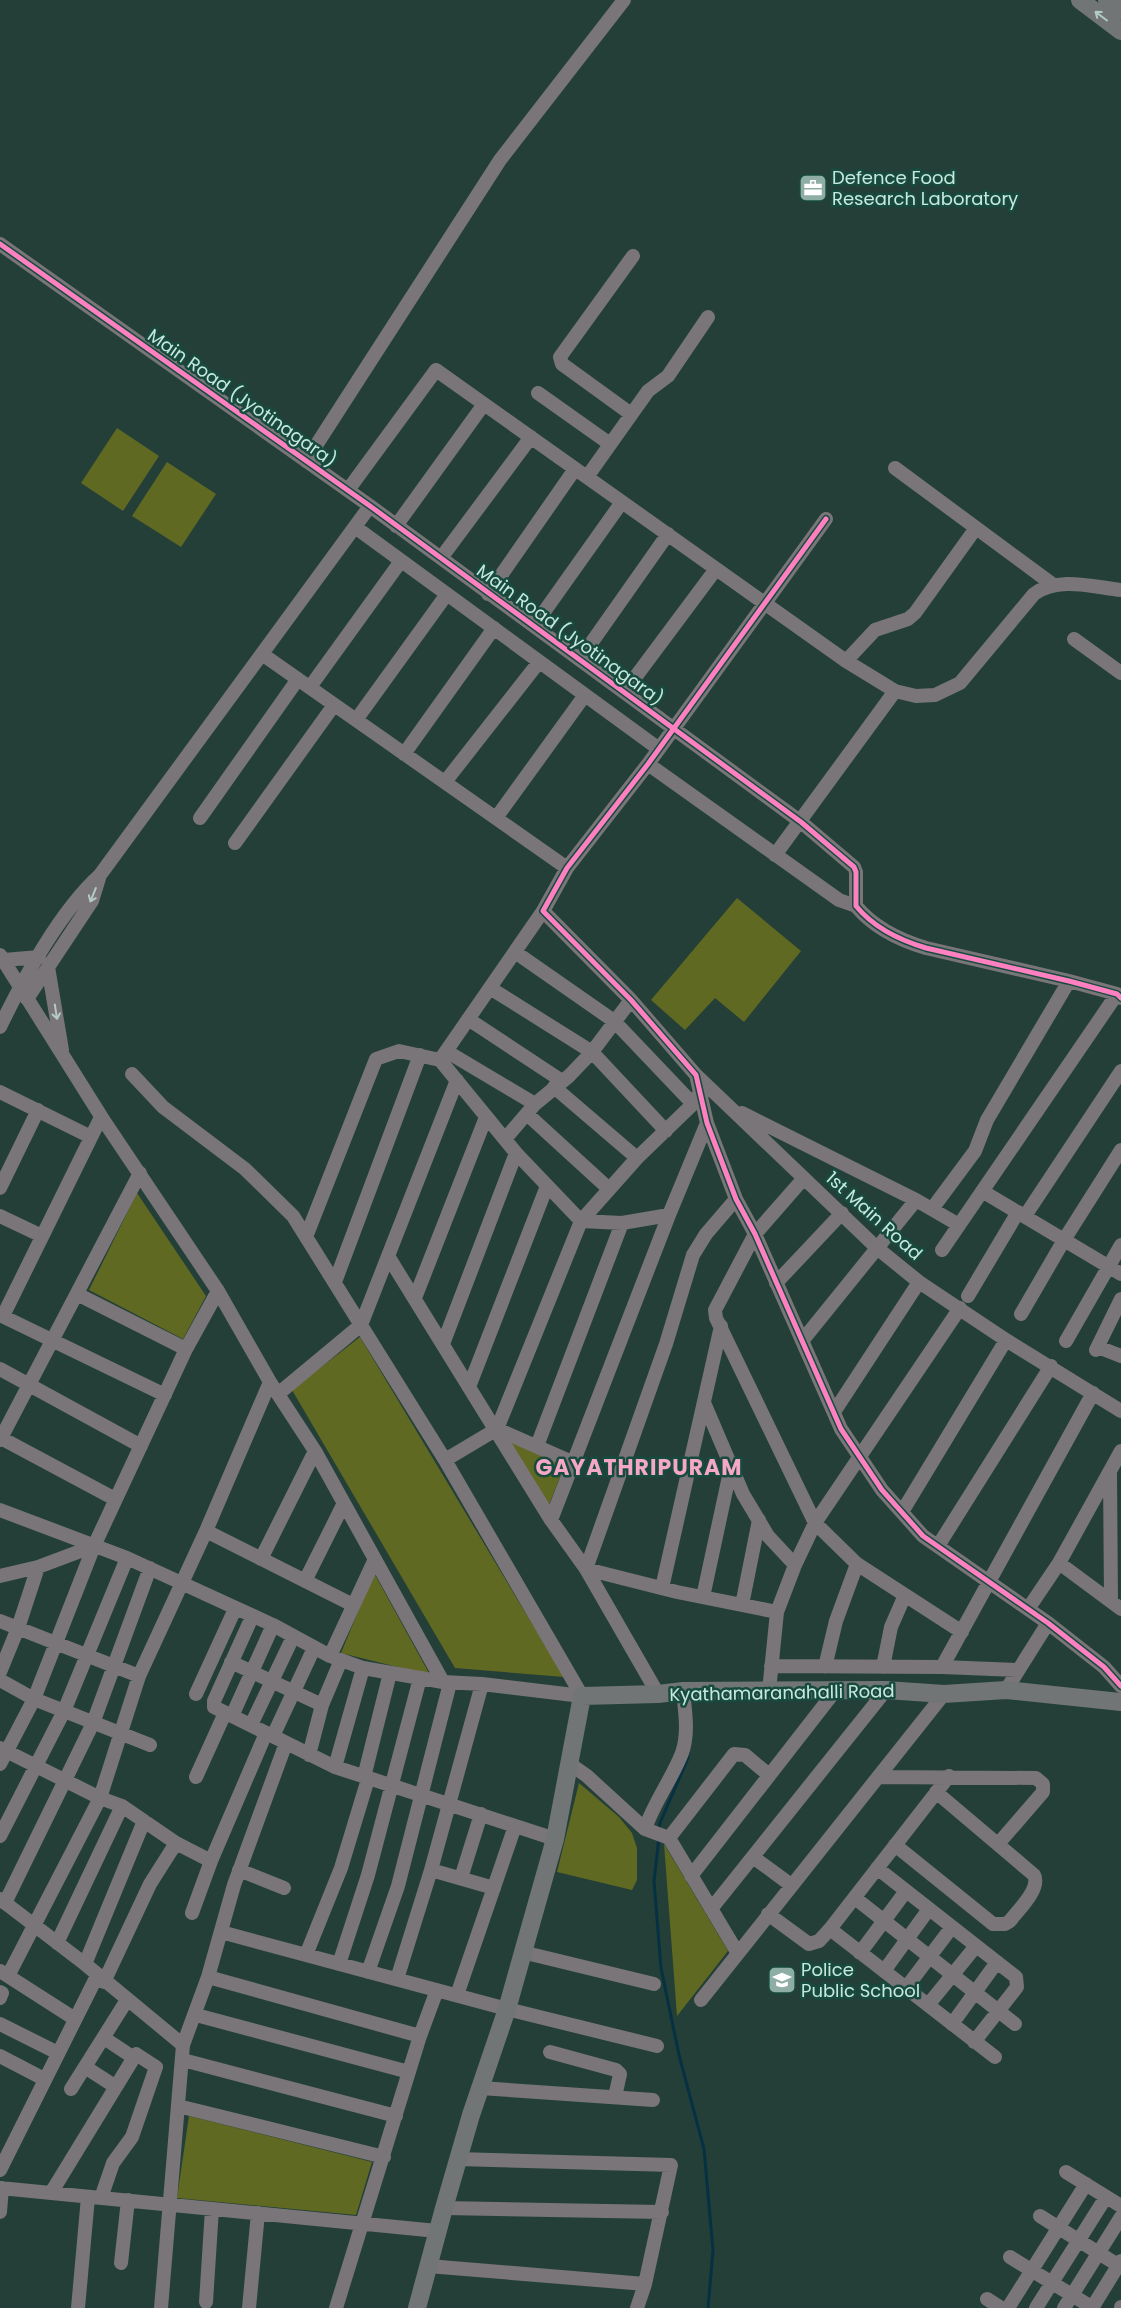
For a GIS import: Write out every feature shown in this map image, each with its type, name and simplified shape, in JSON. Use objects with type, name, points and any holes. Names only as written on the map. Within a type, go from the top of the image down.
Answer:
[{"type":"main road","points":[[1080,0],[1121,31]]},
{"type":"main road","points":[[1107,0],[1121,10]]},
{"type":"main road","name":"Kyathamaranahalli Road","points":[[582,1696],[658,1694],[683,1691],[886,1690],[944,1694],[1006,1690],[1121,1702]]},
{"type":"main road","points":[[417,2308],[437,2231],[480,2088],[507,2009],[555,1839],[582,1696]]},
{"type":"street","points":[[306,461],[500,160],[624,0]]},
{"type":"street","name":"Main Road (Jyotinagara)","points":[[0,244],[348,490],[488,594],[625,691],[801,822],[854,867],[856,872],[856,906]]},
{"type":"street","points":[[631,414],[562,364],[560,357],[633,256]]},
{"type":"street","points":[[587,477],[648,391],[668,376],[708,317]]},
{"type":"street","points":[[348,490],[436,370],[846,661],[895,691],[916,696],[935,695],[960,683],[1034,594],[1052,584]]},
{"type":"street","points":[[538,393],[610,444]]},
{"type":"street","points":[[396,526],[484,404]]},
{"type":"street","points":[[441,558],[530,437]]},
{"type":"street","points":[[895,468],[1052,584],[1121,590]]},
{"type":"street","points":[[488,594],[575,469]]},
{"type":"street","points":[[534,626],[622,502]]},
{"type":"street","points":[[27,999],[81,892],[100,875],[370,506]]},
{"type":"street","points":[[443,1055],[543,911],[567,868],[648,764],[826,519]]},
{"type":"street","points":[[355,527],[659,749]]},
{"type":"street","points":[[846,661],[875,630],[908,619],[915,613],[976,528]]},
{"type":"street","points":[[580,659],[668,534]]},
{"type":"street","points":[[310,687],[401,560]]},
{"type":"street","points":[[625,691],[716,569]]},
{"type":"street","points":[[356,720],[447,594]]},
{"type":"street","points":[[404,754],[494,628]]},
{"type":"street","points":[[1074,639],[1121,673]]},
{"type":"street","points":[[262,654],[567,868]]},
{"type":"street","points":[[444,782],[540,662]]},
{"type":"street","points":[[200,818],[298,679]]},
{"type":"street","points":[[775,854],[801,822],[895,691]]},
{"type":"street","points":[[496,818],[585,695]]},
{"type":"street","points":[[235,843],[334,705]]},
{"type":"street","points":[[648,764],[838,900],[856,906],[882,930],[903,941],[1069,981],[1119,996],[942,1250]]},
{"type":"street","name":"1st Main Road","points":[[543,911],[631,1000],[696,1075],[877,1248],[919,1282],[1006,1340],[1051,1366],[1121,1411]]},
{"type":"street","points":[[515,952],[614,1021],[696,1098],[708,1123],[736,1199],[755,1234],[841,1430],[882,1490],[923,1536],[1048,1623],[1104,1667],[1121,1686]]},
{"type":"street","points":[[2,957],[44,962]]},
{"type":"street","points":[[2,957],[101,1116],[218,1291],[274,1388],[315,1451],[447,1682],[398,1886],[368,1972]]},
{"type":"street","points":[[0,1027],[20,986],[44,962]]},
{"type":"street","points":[[44,962],[63,1057]]},
{"type":"street","points":[[932,1209],[975,1151],[987,1120],[1069,981]]},
{"type":"street","points":[[490,988],[592,1052],[666,1130]]},
{"type":"street","points":[[505,1139],[531,1109],[592,1052],[631,1000]]},
{"type":"street","points":[[468,1019],[558,1084],[638,1158]]},
{"type":"street","points":[[306,1237],[376,1059],[399,1051],[420,1055],[443,1055],[531,1109],[609,1189]]},
{"type":"street","points":[[335,1282],[420,1055]]},
{"type":"street","points":[[443,1055],[457,1080],[486,1117],[516,1153],[581,1221],[622,1223],[669,1215]]},
{"type":"street","points":[[968,1296],[1121,1071]]},
{"type":"street","points":[[132,1074],[163,1107],[244,1169],[293,1216],[445,1460],[582,1696]]},
{"type":"street","points":[[445,1460],[497,1429],[581,1221],[696,1098],[696,1075]]},
{"type":"street","points":[[75,2019],[4,1974],[35,1927],[100,1798],[139,1676],[180,1582],[274,1388],[361,1325],[457,1080]]},
{"type":"street","points":[[0,1092],[91,1136]]},
{"type":"street","points":[[729,1106],[916,1200],[959,1225]]},
{"type":"street","points":[[0,1188],[38,1110]]},
{"type":"street","points":[[101,1116],[1,1315],[165,1395]]},
{"type":"street","points":[[415,1298],[486,1117]]},
{"type":"street","points":[[552,1520],[669,1215],[708,1123]]},
{"type":"street","points":[[1021,1314],[1064,1240],[1121,1150]]},
{"type":"street","points":[[443,1344],[516,1153]]},
{"type":"street","points":[[115,1499],[2,1432],[53,1341],[140,1173]]},
{"type":"street","points":[[804,1178],[755,1234],[715,1310],[716,1318],[815,1523],[857,1564],[962,1632]]},
{"type":"street","points":[[469,1387],[547,1186]]},
{"type":"street","points":[[982,1190],[1121,1274]]},
{"type":"street","points":[[586,1569],[666,1344],[693,1254],[706,1234],[736,1199]]},
{"type":"street","points":[[802,1341],[916,1200]]},
{"type":"street","points":[[776,1283],[842,1213]]},
{"type":"street","points":[[0,1216],[42,1236]]},
{"type":"street","points":[[537,1446],[622,1223]]},
{"type":"street","points":[[1066,1341],[1121,1244]]},
{"type":"street","points":[[388,1256],[552,1520],[586,1569],[658,1694]]},
{"type":"street","points":[[834,1412],[919,1282]]},
{"type":"street","points":[[0,1764],[3,1749],[34,1698],[54,1643],[115,1499],[186,1349],[218,1291]]},
{"type":"street","points":[[77,1294],[186,1349]]},
{"type":"street","points":[[1121,1299],[1097,1348],[1121,1356]]},
{"type":"street","points":[[769,1691],[777,1612],[795,1565],[815,1523],[960,1308]]},
{"type":"street","points":[[662,1588],[705,1405],[721,1326]]},
{"type":"street","points":[[902,1512],[1006,1340]]},
{"type":"street","points":[[938,1546],[1051,1366]]},
{"type":"street","points":[[0,1369],[141,1446]]},
{"type":"street","points":[[942,1667],[1093,1393]]},
{"type":"street","points":[[705,1405],[743,1494],[768,1536],[795,1565]]},
{"type":"street","points":[[497,1429],[574,1463]]},
{"type":"street","points":[[261,1559],[315,1451]]},
{"type":"street","points":[[1028,1609],[1059,1563],[1121,1451]]},
{"type":"street","points":[[704,1597],[731,1467]]},
{"type":"street","points":[[1110,1472],[1116,1605]]},
{"type":"street","points":[[305,1581],[344,1504]]},
{"type":"street","name":"Kyathamaranahalli Road","points":[[0,1510],[150,1568],[314,1648],[363,1668],[447,1682],[482,1684],[582,1696]]},
{"type":"street","points":[[742,1605],[759,1520]]},
{"type":"street","points":[[206,1531],[353,1605]]},
{"type":"street","points":[[0,1576],[38,1567],[94,1546]]},
{"type":"street","points":[[0,1836],[64,1711],[86,1653],[127,1558]]},
{"type":"street","points":[[309,1755],[322,1705],[353,1605],[375,1559]]},
{"type":"street","points":[[1059,1563],[1116,1605]]},
{"type":"street","points":[[825,1667],[836,1621],[857,1564]]},
{"type":"street","points":[[0,1672],[18,1628],[38,1567]]},
{"type":"street","points":[[150,1568],[113,1664],[93,1723],[2,1901],[84,1964],[183,2045]]},
{"type":"street","points":[[586,1569],[662,1588],[777,1612]]},
{"type":"street","points":[[883,1667],[891,1627],[905,1595]]},
{"type":"street","points":[[196,1694],[235,1609]]},
{"type":"street","points":[[252,1617],[213,1704],[228,1714],[335,1767],[555,1839]]},
{"type":"street","points":[[0,1621],[54,1643],[86,1653],[139,1676]]},
{"type":"street","points":[[1006,1690],[1048,1623]]},
{"type":"street","points":[[196,1777],[272,1626]]},
{"type":"street","points":[[252,1725],[293,1637]]},
{"type":"street","points":[[192,1913],[211,1861],[269,1734],[293,1692],[314,1648]]},
{"type":"street","points":[[231,1662],[322,1705]]},
{"type":"street","points":[[771,1666],[942,1667],[1017,1670]]},
{"type":"street","points":[[335,1767],[363,1668]]},
{"type":"street","points":[[306,1955],[341,1868],[366,1778],[390,1673]]},
{"type":"street","points":[[339,1964],[368,1875],[420,1678]]},
{"type":"street","points":[[0,1680],[34,1698],[150,1745]]},
{"type":"street","points":[[397,1979],[431,1870],[482,1684]]},
{"type":"street","points":[[712,1910],[886,1690]]},
{"type":"street","points":[[658,1834],[683,1752],[686,1725],[683,1691]]},
{"type":"street","points":[[691,1876],[835,1691]]},
{"type":"street","points":[[701,2000],[737,1952],[944,1694]]},
{"type":"street","points":[[161,2308],[183,2045],[196,2015],[239,1870],[286,1743]]},
{"type":"street","points":[[3,1749],[64,1781],[122,1806],[176,1843],[211,1861]]},
{"type":"street","points":[[658,1834],[734,1754],[745,1755],[769,1775]]},
{"type":"street","points":[[570,1764],[658,1834],[691,1876],[737,1952]]},
{"type":"street","points":[[768,1914],[809,1944],[819,1941],[855,1898],[949,1776]]},
{"type":"street","points":[[878,1777],[1036,1778],[1043,1784],[1043,1792],[998,1844]]},
{"type":"street","points":[[895,1845],[993,1924],[1000,1925],[1010,1921],[1034,1887],[1036,1879],[936,1792]]},
{"type":"street","points":[[57,1943],[122,1806]]},
{"type":"street","points":[[461,1878],[481,1814]]},
{"type":"street","points":[[84,1964],[144,1821]]},
{"type":"street","points":[[458,1995],[515,1826]]},
{"type":"street","points":[[0,2170],[75,2019],[101,1979],[150,1884],[176,1843]]},
{"type":"street","points":[[753,1857],[791,1885]]},
{"type":"street","points":[[877,1868],[1016,1977],[1017,1986],[974,2042]]},
{"type":"street","points":[[239,1870],[284,1888]]},
{"type":"street","points":[[431,1870],[494,1888]]},
{"type":"street","points":[[860,1952],[906,1891]]},
{"type":"street","points":[[855,1898],[1015,2024]]},
{"type":"street","points":[[884,1971],[929,1909]]},
{"type":"street","points":[[906,1988],[952,1927]]},
{"type":"street","points":[[830,1929],[995,2057]]},
{"type":"street","points":[[220,1932],[507,2009],[658,2046]]},
{"type":"street","points":[[928,2005],[976,1946]]},
{"type":"street","points":[[522,1952],[654,1984]]},
{"type":"street","points":[[952,2024],[997,1962]]},
{"type":"street","points":[[208,1977],[420,2036]]},
{"type":"street","points":[[336,2308],[420,2036],[437,1990]]},
{"type":"street","points":[[0,1992],[2,1992],[0,1998]]},
{"type":"street","points":[[71,2089],[127,2000]]},
{"type":"street","points":[[196,2015],[409,2072]]},
{"type":"street","points":[[0,2024],[58,2052]]},
{"type":"street","points":[[104,2038],[134,2058]]},
{"type":"street","points":[[550,2052],[616,2070],[620,2074],[615,2097]]},
{"type":"street","points":[[52,2193],[136,2054],[156,2067],[132,2136],[113,2163],[94,2197],[78,2308]]},
{"type":"street","points":[[0,2056],[44,2079]]},
{"type":"street","points":[[183,2060],[396,2116]]},
{"type":"street","points":[[85,2067],[116,2087]]},
{"type":"street","points":[[480,2088],[653,2100]]},
{"type":"street","points":[[178,2106],[384,2157]]},
{"type":"street","points":[[458,2160],[672,2165],[646,2284],[637,2308]]},
{"type":"street","points":[[1066,2172],[1121,2206]]},
{"type":"street","points":[[1008,2308],[1086,2184]]},
{"type":"street","points":[[0,2212],[1,2188],[437,2231]]},
{"type":"street","points":[[1036,2308],[1106,2197]]},
{"type":"street","points":[[121,2263],[128,2200]]},
{"type":"street","points":[[444,2208],[662,2212]]},
{"type":"street","points":[[206,2302],[212,2209]]},
{"type":"street","points":[[250,2308],[258,2213]]},
{"type":"street","points":[[1010,2257],[1092,2308],[1120,2265],[1040,2216]]},
{"type":"street","points":[[1064,2308],[1121,2217]]},
{"type":"street","points":[[428,2266],[646,2284]]},
{"type":"street","points":[[987,2299],[1001,2308]]},
{"type":"green space","points":[[117,428],[159,456],[123,511],[81,483]]},
{"type":"green space","points":[[167,462],[216,494],[181,547],[132,516]]},
{"type":"green space","points":[[737,898],[801,951],[744,1022],[715,998],[685,1030],[651,1000]]},
{"type":"green space","points":[[137,1193],[206,1296],[183,1339],[89,1290]]},
{"type":"green space","points":[[360,1337],[564,1677],[455,1668],[292,1390]]},
{"type":"green space","points":[[504,1434],[565,1464],[549,1505]]},
{"type":"green space","points":[[374,1573],[430,1675],[341,1653]]},
{"type":"green space","points":[[579,1783],[619,1817],[632,1833],[637,1848],[637,1880],[632,1890],[557,1872]]},
{"type":"green space","points":[[664,1844],[728,1951],[677,2016]]},
{"type":"green space","points":[[189,2116],[372,2162],[356,2215],[177,2198]]},
{"type":"waterway","points":[[659,1831],[660,1823],[688,1758],[688,1753]]},
{"type":"waterway","points":[[659,1837],[654,1881],[661,1968],[679,2055],[704,2149],[713,2250],[708,2308]]},
{"type":"cycle path","points":[[0,244],[370,506],[801,822],[854,867],[856,872],[856,906],[879,927],[897,937],[926,948],[1069,981],[1117,994],[1121,998]]},
{"type":"cycle path","points":[[826,519],[648,764],[567,868],[543,911],[631,1000],[696,1075],[707,1123],[736,1199],[755,1234],[841,1429],[882,1490],[923,1536],[1048,1623],[1104,1667],[1121,1686]]},
{"type":"place","name":"Defence Food Research Laboratory","points":[[813,188]]},
{"type":"place","name":"Police Public School","points":[[782,1980]]},
{"type":"district","name":"GAYATHRIPURAM","points":[[639,1467]]}]
